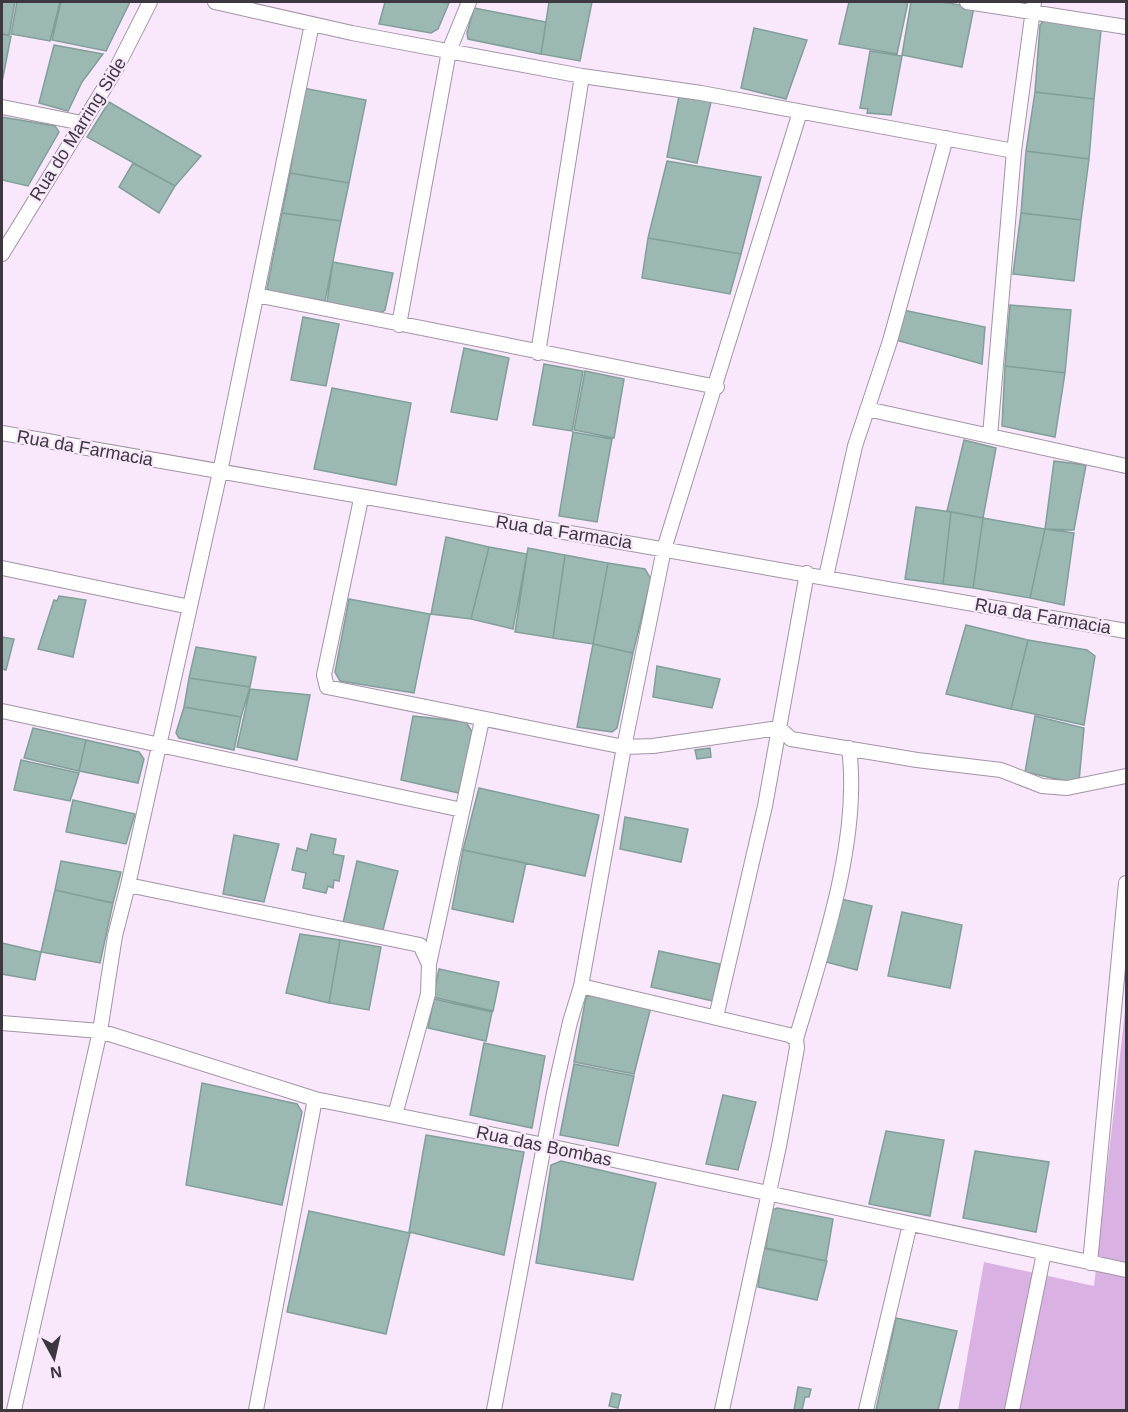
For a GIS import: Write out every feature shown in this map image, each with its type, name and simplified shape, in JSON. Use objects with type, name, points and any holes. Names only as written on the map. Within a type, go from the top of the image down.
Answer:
[{"type":"street","name":"Rua do Marring Side","points":[[2,254],[122,58],[150,2]]},
{"type":"street","points":[[215,2],[312,24],[582,76],[701,93],[1014,151]]},
{"type":"street","points":[[399,325],[449,51],[469,2]]},
{"type":"street","points":[[967,2],[1033,7],[1126,27]]},
{"type":"street","points":[[990,436],[1014,151],[1033,7]]},
{"type":"street","points":[[14,1410],[100,1031],[115,936],[220,472],[312,24]]},
{"type":"street","points":[[538,353],[582,76]]},
{"type":"street","points":[[2,106],[82,123]]},
{"type":"street","points":[[494,1410],[544,1145],[570,1022],[581,986],[624,747],[664,549],[717,387],[800,112]]},
{"type":"street","points":[[826,577],[855,447],[890,341],[946,138]]},
{"type":"street","points":[[256,295],[717,387]]},
{"type":"street","points":[[867,409],[1126,466]]},
{"type":"street","name":"Rua da Farmacia","points":[[2,433],[1126,631]]},
{"type":"street","points":[[361,498],[324,675],[327,687],[624,747],[653,746],[779,728]]},
{"type":"street","points":[[2,568],[190,607]]},
{"type":"street","points":[[716,1017],[755,852],[807,573]]},
{"type":"street","points":[[2,711],[462,810]]},
{"type":"street","points":[[395,1115],[428,994],[429,964],[482,720]]},
{"type":"street","points":[[779,728],[791,739],[917,760],[1001,770],[1042,786],[1067,788],[1126,776]]},
{"type":"street","points":[[722,1410],[769,1194],[797,1048],[796,1040],[824,946],[839,881],[849,814],[852,770],[849,748]]},
{"type":"street","points":[[1090,1263],[1126,883]]},
{"type":"street","points":[[128,885],[420,945],[429,964]]},
{"type":"street","points":[[581,986],[789,1035],[796,1040]]},
{"type":"street","name":"Rua das Bombas","points":[[2,1023],[100,1031],[315,1099],[544,1145],[1126,1270]]},
{"type":"street","points":[[256,1410],[315,1099]]},
{"type":"street","points":[[866,1410],[910,1224]]},
{"type":"street","points":[[1012,1410],[1044,1253]]},
{"type":"shaded area","points":[[1126,1003],[1126,1410],[958,1410],[984,1262],[1094,1286]]},
{"type":"building","points":[[2,2],[15,2],[9,35],[2,34]]},
{"type":"building","points":[[17,2],[60,2],[50,41],[11,34]]},
{"type":"building","points":[[61,2],[130,2],[106,51],[52,40]]},
{"type":"building","points":[[385,2],[449,3],[438,29],[431,33],[379,24]]},
{"type":"building","points":[[549,2],[592,2],[580,61],[541,54]]},
{"type":"building","points":[[849,2],[908,2],[897,54],[839,44]]},
{"type":"building","points":[[911,2],[941,2],[974,7],[962,67],[902,55]]},
{"type":"building","points":[[474,8],[546,22],[541,54],[468,39],[467,33]]},
{"type":"building","points":[[1044,20],[1101,30],[1094,99],[1035,92],[1040,25]]},
{"type":"building","points":[[754,28],[807,40],[786,99],[741,88]]},
{"type":"building","points":[[2,34],[11,36],[2,82]]},
{"type":"building","points":[[54,45],[103,54],[82,82],[68,111],[39,103]]},
{"type":"building","points":[[870,51],[902,56],[891,115],[867,113],[868,109],[860,108]]},
{"type":"building","points":[[303,88],[366,100],[349,183],[290,173]]},
{"type":"building","points":[[1035,92],[1094,99],[1089,159],[1026,151]]},
{"type":"building","points":[[679,96],[711,102],[697,163],[667,157]]},
{"type":"building","points":[[109,102],[201,156],[175,186],[87,137]]},
{"type":"building","points":[[2,117],[55,126],[59,132],[28,186],[2,180]]},
{"type":"building","points":[[1026,151],[1089,159],[1081,220],[1021,213]]},
{"type":"building","points":[[667,161],[761,177],[741,254],[648,238]]},
{"type":"building","points":[[133,163],[175,186],[159,213],[119,187]]},
{"type":"building","points":[[290,173],[349,183],[341,221],[282,213]]},
{"type":"building","points":[[282,213],[341,221],[325,301],[269,291],[267,288]]},
{"type":"building","points":[[1021,213],[1081,220],[1074,281],[1013,274]]},
{"type":"building","points":[[648,238],[741,254],[730,294],[642,278]]},
{"type":"building","points":[[333,262],[393,273],[385,310],[380,313],[327,302]]},
{"type":"building","points":[[1010,305],[1071,310],[1065,373],[1005,366]]},
{"type":"building","points":[[903,310],[985,327],[982,364],[896,340]]},
{"type":"building","points":[[303,317],[339,324],[326,386],[291,380]]},
{"type":"building","points":[[464,348],[509,358],[497,420],[451,412]]},
{"type":"building","points":[[544,364],[583,371],[572,431],[533,425]]},
{"type":"building","points":[[1005,366],[1065,373],[1055,437],[1002,426]]},
{"type":"building","points":[[585,371],[624,379],[614,438],[574,430]]},
{"type":"building","points":[[332,388],[411,403],[396,485],[314,469]]},
{"type":"building","points":[[573,432],[612,439],[597,522],[559,516]]},
{"type":"building","points":[[964,440],[996,448],[983,518],[947,511]]},
{"type":"building","points":[[1054,461],[1086,465],[1074,530],[1045,529]]},
{"type":"building","points":[[916,507],[951,512],[943,584],[905,579]]},
{"type":"building","points":[[951,512],[983,518],[973,588],[943,584]]},
{"type":"building","points":[[983,518],[1045,529],[1030,598],[973,588]]},
{"type":"building","points":[[1045,529],[1074,533],[1064,605],[1030,598]]},
{"type":"building","points":[[446,537],[489,547],[471,619],[431,614]]},
{"type":"building","points":[[489,547],[527,554],[513,629],[471,619]]},
{"type":"building","points":[[528,548],[565,555],[553,638],[515,632]]},
{"type":"building","points":[[565,555],[608,563],[593,644],[553,638]]},
{"type":"building","points":[[608,563],[645,569],[651,579],[633,653],[593,644]]},
{"type":"building","points":[[59,596],[86,600],[73,657],[38,649],[54,600],[57,601]]},
{"type":"building","points":[[349,599],[430,614],[414,693],[340,681],[335,672]]},
{"type":"building","points":[[966,625],[1028,640],[1011,709],[946,694]]},
{"type":"building","points":[[2,637],[14,639],[6,670],[2,669]]},
{"type":"building","points":[[1028,640],[1087,650],[1095,656],[1084,725],[1011,709]]},
{"type":"building","points":[[593,644],[633,653],[617,728],[612,732],[577,727]]},
{"type":"building","points":[[196,647],[256,657],[250,687],[189,678]]},
{"type":"building","points":[[657,666],[720,679],[712,708],[653,697]]},
{"type":"building","points":[[189,678],[250,687],[241,717],[184,707]]},
{"type":"building","points":[[250,689],[310,695],[297,760],[237,747]]},
{"type":"building","points":[[184,707],[241,717],[234,750],[179,738],[176,733]]},
{"type":"building","points":[[413,716],[466,722],[472,732],[459,793],[401,780]]},
{"type":"building","points":[[1035,716],[1084,728],[1079,781],[1074,783],[1025,772]]},
{"type":"building","points":[[33,728],[86,740],[79,771],[24,758]]},
{"type":"building","points":[[86,740],[139,752],[144,759],[138,783],[79,771]]},
{"type":"building","points":[[710,748],[711,757],[697,759],[695,750]]},
{"type":"building","points":[[21,760],[79,773],[70,801],[14,790]]},
{"type":"building","points":[[479,788],[599,815],[585,876],[463,850]]},
{"type":"building","points":[[73,800],[135,814],[126,844],[66,832]]},
{"type":"building","points":[[625,817],[688,829],[681,862],[620,849]]},
{"type":"building","points":[[311,834],[336,839],[333,854],[344,856],[339,881],[334,880],[333,888],[328,886],[326,893],[303,888],[306,873],[292,870],[297,848],[307,851]]},
{"type":"building","points":[[234,835],[279,844],[264,902],[223,894]]},
{"type":"building","points":[[463,850],[526,863],[513,922],[452,909]]},
{"type":"building","points":[[61,861],[121,872],[113,903],[55,890]]},
{"type":"building","points":[[357,861],[398,871],[383,930],[343,923]]},
{"type":"building","points":[[55,890],[113,903],[100,963],[41,952]]},
{"type":"building","points":[[841,899],[872,906],[857,970],[826,962]]},
{"type":"building","points":[[902,912],[962,925],[950,988],[888,976]]},
{"type":"building","points":[[300,934],[340,940],[329,1003],[286,993]]},
{"type":"building","points":[[340,940],[381,947],[369,1010],[329,1003]]},
{"type":"building","points":[[2,943],[41,952],[35,980],[2,974]]},
{"type":"building","points":[[659,951],[720,964],[713,1001],[651,987]]},
{"type":"building","points":[[439,969],[499,982],[493,1011],[433,997]]},
{"type":"building","points":[[592,994],[651,1007],[634,1074],[574,1062],[586,997]]},
{"type":"building","points":[[434,999],[492,1012],[486,1041],[428,1028]]},
{"type":"building","points":[[484,1043],[545,1056],[532,1128],[470,1115]]},
{"type":"building","points":[[574,1064],[634,1076],[618,1146],[560,1135]]},
{"type":"building","points":[[202,1083],[297,1104],[302,1112],[282,1205],[186,1185]]},
{"type":"building","points":[[723,1095],[756,1102],[738,1170],[706,1164]]},
{"type":"building","points":[[886,1131],[944,1140],[930,1216],[869,1204]]},
{"type":"building","points":[[426,1135],[524,1152],[504,1255],[409,1232]]},
{"type":"building","points":[[975,1151],[1049,1162],[1036,1232],[963,1218]]},
{"type":"building","points":[[561,1161],[656,1183],[633,1280],[536,1263],[551,1165]]},
{"type":"building","points":[[777,1208],[833,1219],[826,1261],[766,1248],[770,1211]]},
{"type":"building","points":[[309,1211],[410,1233],[386,1334],[287,1312]]},
{"type":"building","points":[[762,1248],[827,1261],[817,1300],[758,1287]]},
{"type":"building","points":[[896,1318],[957,1331],[938,1410],[876,1410]]},
{"type":"building","points":[[798,1387],[811,1389],[809,1397],[805,1397],[802,1410],[794,1410]]},
{"type":"building","points":[[612,1393],[621,1395],[618,1408],[609,1406]]}]
